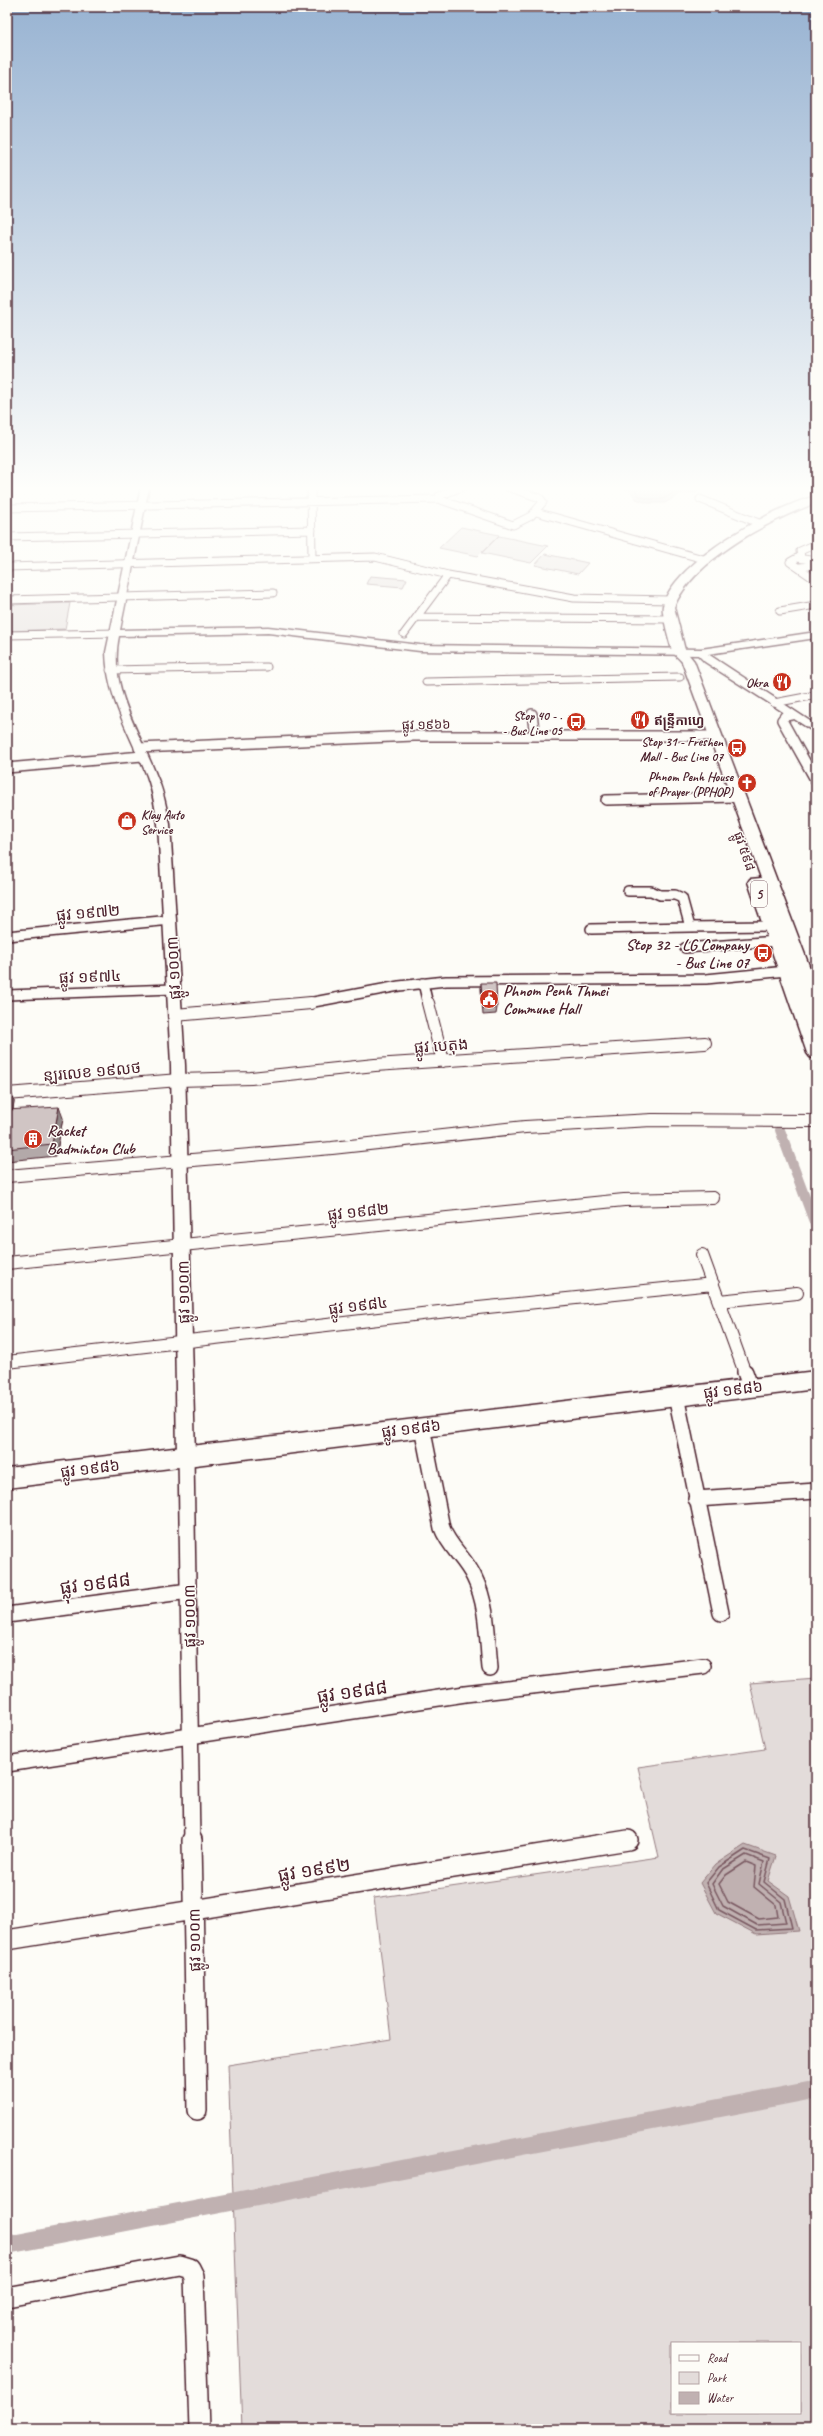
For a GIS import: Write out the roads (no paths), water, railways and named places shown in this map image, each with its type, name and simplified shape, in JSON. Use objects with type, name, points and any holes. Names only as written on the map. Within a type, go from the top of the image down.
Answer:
[{"type":"main road","name":"ផ្លូវ ៥៩៨","points":[[669,601],[670,619],[679,651],[688,661],[704,731],[732,797],[816,1008]]},
{"type":"main road","name":"ផ្លូវ ៥៩៨","points":[[679,651],[675,661],[686,694]]},
{"type":"main road","name":"ផ្លូវ ៥៩៨","points":[[732,797],[770,926],[815,1047]]},
{"type":"main road","name":"ផ្លូវ ១៩៨៦","points":[[7,1478],[750,1386],[816,1380]]},
{"type":"street","name":"ផ្លូវ ១០០៣","points":[[122,601],[110,670],[116,692],[158,794],[164,824],[171,920],[179,1080],[197,2110]]},
{"type":"street","points":[[404,634],[429,601]]},
{"type":"street","points":[[780,611],[816,605]]},
{"type":"street","points":[[417,617],[670,619]]},
{"type":"street","points":[[431,624],[457,624],[460,617]]},
{"type":"street","points":[[7,636],[268,630],[420,648],[701,652],[816,635]]},
{"type":"street","points":[[701,652],[708,660],[816,730]]},
{"type":"street","points":[[110,670],[267,667]]},
{"type":"street","points":[[426,682],[680,677]]},
{"type":"street","points":[[774,703],[816,694]]},
{"type":"street","points":[[532,714],[535,736]]},
{"type":"street","points":[[792,715],[785,716],[782,720],[816,781]]},
{"type":"street","name":"ផ្លូវ ១៩៦៦","points":[[7,768],[141,752],[414,736],[535,736],[704,731]]},
{"type":"street","points":[[606,800],[732,797]]},
{"type":"street","points":[[628,891],[651,891],[660,895],[679,896],[682,898],[690,927]]},
{"type":"street","name":"ផ្លូវ ១៩៧២","points":[[7,936],[171,920]]},
{"type":"street","points":[[591,929],[770,926]]},
{"type":"street","points":[[685,948],[775,941]]},
{"type":"street","points":[[175,1015],[308,1004],[423,983],[468,980],[706,979],[738,974],[786,971]]},
{"type":"street","points":[[423,983],[443,1061]]},
{"type":"street","name":"ផ្លូវ ១៩៧៤","points":[[7,996],[174,989]]},
{"type":"street","name":"ផ្លូវ បេតុង","points":[[179,1080],[251,1078],[338,1068],[705,1043]]},
{"type":"street","name":"ន្ឡរលេខ ១៩លថ","points":[[7,1094],[179,1080]]},
{"type":"street","points":[[7,1176],[332,1148],[526,1127],[652,1120],[816,1122]]},
{"type":"street","name":"ផ្លូវ ១៩៨២","points":[[7,1263],[624,1200],[714,1198]]},
{"type":"street","points":[[702,1255],[750,1386]]},
{"type":"street","name":"ផ្លូវ ១៩៨៤","points":[[7,1362],[713,1284]]},
{"type":"street","points":[[719,1301],[797,1293]]},
{"type":"street","points":[[676,1396],[721,1613]]},
{"type":"street","points":[[422,1427],[428,1446],[442,1526],[447,1541],[459,1554],[474,1576],[482,1598],[490,1668]]},
{"type":"street","points":[[696,1498],[816,1491]]},
{"type":"street","name":"ផ្លុវ ១៩៨៨","points":[[7,1615],[189,1591]]},
{"type":"street","name":"ផ្លូវ ១៩៨៨","points":[[7,1764],[465,1694],[703,1666]]},
{"type":"street","name":"ផ្លូវ ១៩៩២","points":[[7,1940],[628,1840]]},
{"type":"street","points":[[7,2297],[180,2265],[190,2268],[194,2276],[199,2429]]},
{"type":"water","points":[[745,1845],[776,1856],[768,1881],[789,1896],[799,1931],[756,1934],[716,1913],[700,1883],[716,1864]]},
{"type":"waterway","points":[[780,1130],[816,1227]]},
{"type":"waterway","points":[[7,2245],[808,2091],[816,2092]]},
{"type":"place","name":"Okra","points":[[782,682]]},
{"type":"place","name":"ឥន្ទ្រីកាហ្វេ","points":[[640,720]]},
{"type":"place","name":"Stop 40 - . - Bus Line 05","points":[[576,722]]},
{"type":"place","name":"Stop 31 - Freshen Mall - Bus Line 07","points":[[737,748]]},
{"type":"place","name":"Phnom Penh House of Prayer (PPHOP)","points":[[747,783]]},
{"type":"place","name":"Klay Auto Service","points":[[127,821]]},
{"type":"place","name":"Stop 32 - LG Company - Bus Line 07","points":[[763,953]]},
{"type":"place","name":"Phnom Penh Thmei Commune Hall","points":[[489,999]]},
{"type":"place","name":"Racket Badminton Club","points":[[33,1139]]}]
